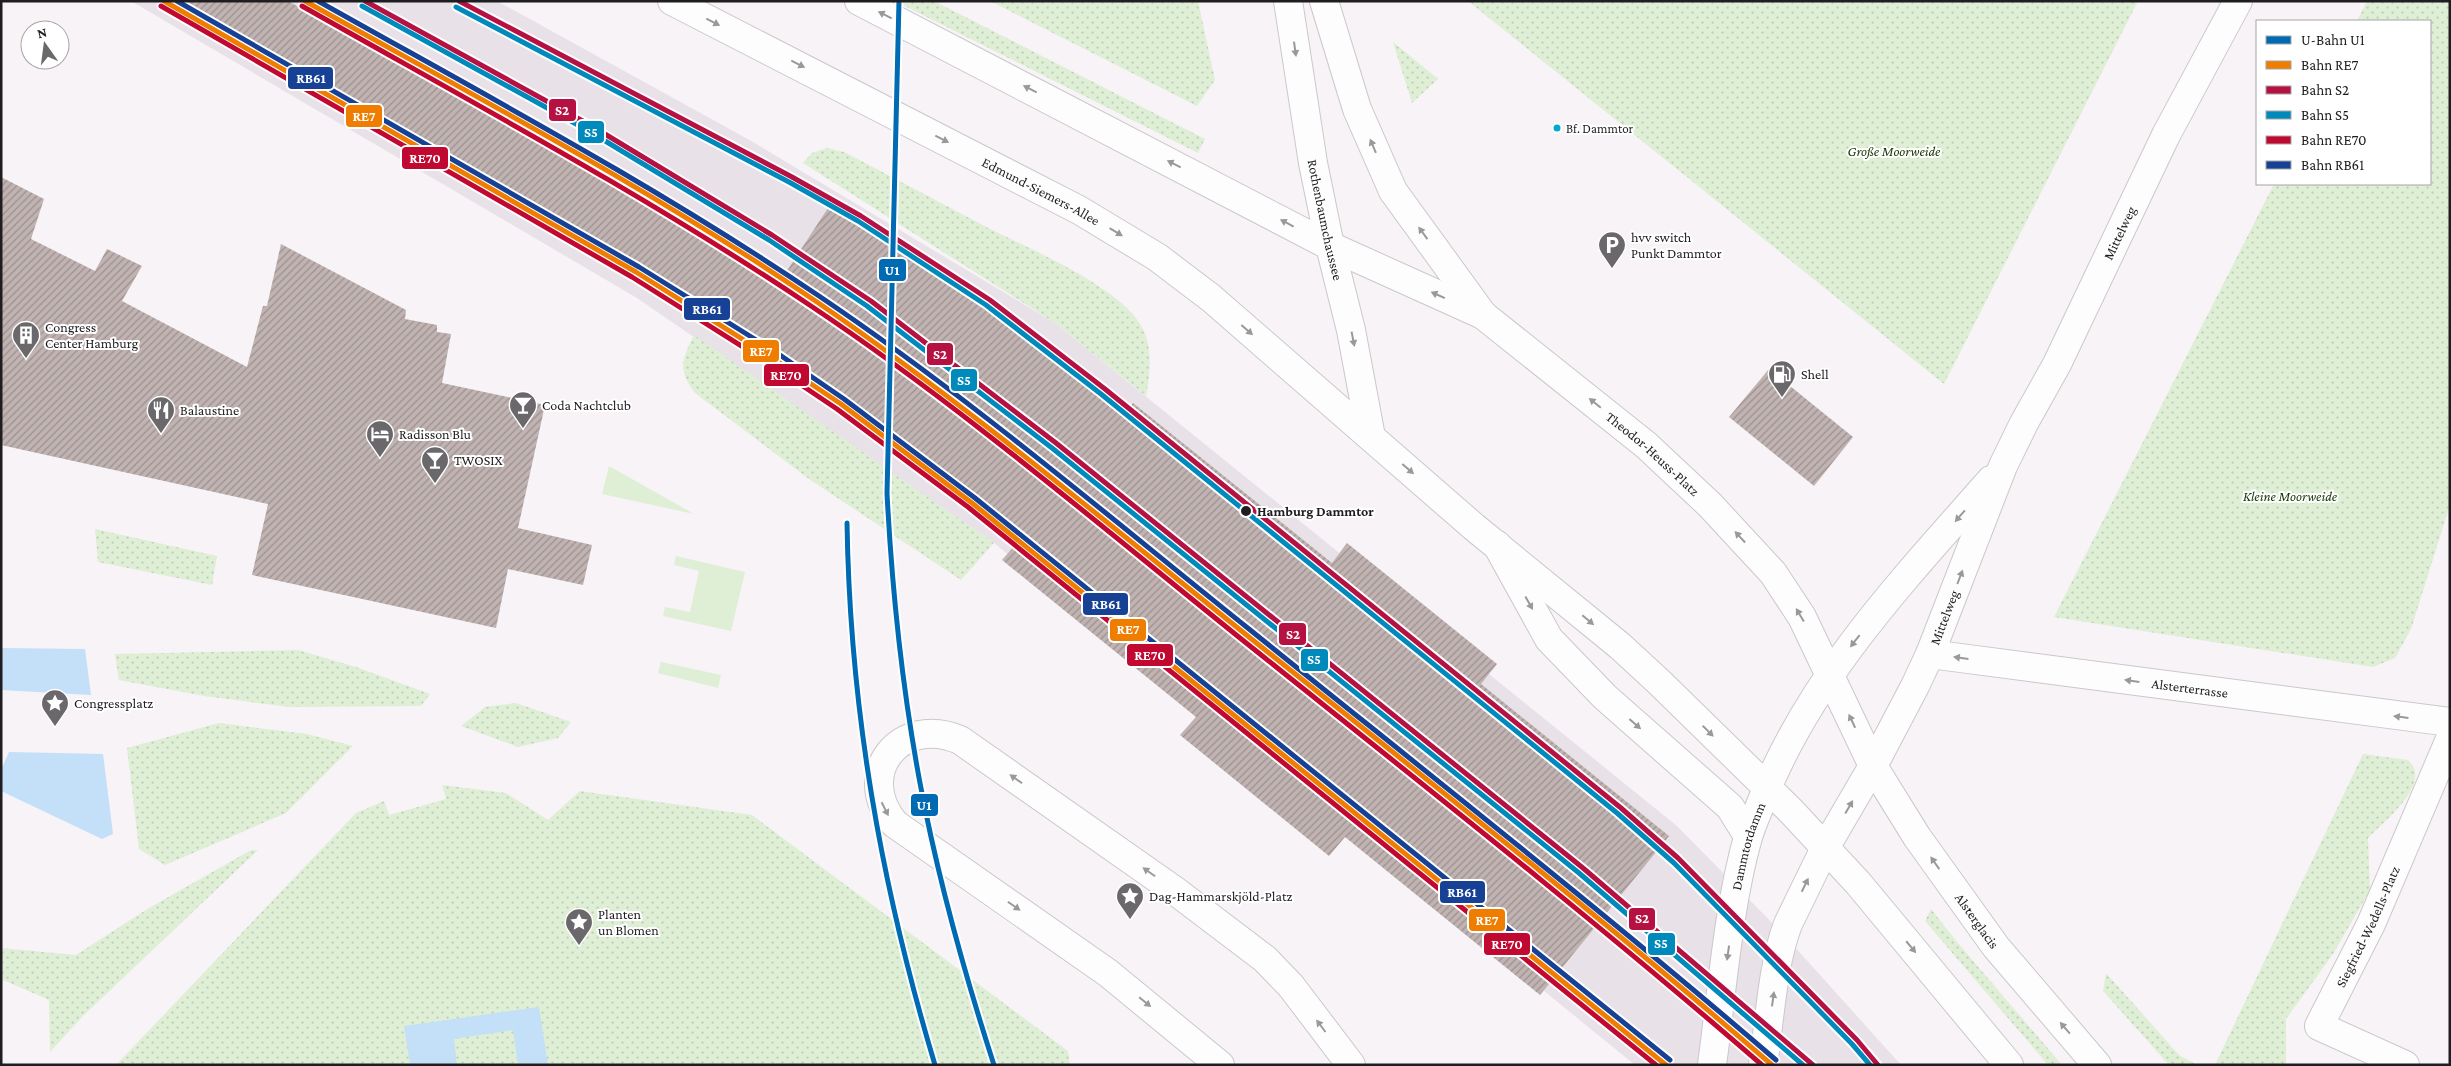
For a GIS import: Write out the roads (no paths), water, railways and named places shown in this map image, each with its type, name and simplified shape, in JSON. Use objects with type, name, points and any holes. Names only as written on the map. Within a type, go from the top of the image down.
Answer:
[{"type":"street","name":"Edmund-Siemers-Allee","points":[[672,1],[1070,206],[1157,257],[1211,298],[1371,437]]},
{"type":"street","points":[[859,1],[1330,246]]},
{"type":"street","name":"Rothenbaumchaussee","points":[[1288,1],[1310,146],[1330,246],[1351,330],[1371,437]]},
{"type":"street","points":[[1324,1],[1357,109],[1392,191],[1483,315]]},
{"type":"street","name":"Mittelweg","points":[[1873,766],[1930,654],[2003,466],[2024,423],[2057,364],[2166,135],[2238,1]]},
{"type":"street","name":"Theodor-Heuss-Platz","points":[[1330,246],[1483,315],[1646,445],[1710,505],[1773,573],[1802,617],[1873,766]]},
{"type":"street","points":[[1371,437],[1653,676],[1768,788],[1858,883],[2009,1065]]},
{"type":"street","name":"Mittelweg","points":[[1830,674],[1896,589],[2003,466]]},
{"type":"street","points":[[1497,545],[1548,639],[1605,698],[1730,807],[1748,836]]},
{"type":"street","name":"Alsterterrasse","points":[[1930,654],[2450,722]]},
{"type":"street","name":"Dammtordamm","points":[[1712,1065],[1737,887],[1748,836],[1782,757],[1830,674]]},
{"type":"street","points":[[1220,1065],[1108,973],[896,824],[886,813],[880,797],[879,779],[884,762],[894,747],[910,737],[928,732],[946,734],[960,740],[1174,890],[1265,958],[1291,986],[1351,1065]]},
{"type":"street","name":"Siegfried-Wedells-Platz","points":[[2405,1065],[2319,1026],[2371,924],[2450,739]]},
{"type":"street","points":[[1764,1065],[1784,935],[1806,884],[1873,766]]},
{"type":"street","name":"Alsterglacis","points":[[1873,766],[1917,837],[1963,904],[2029,986],[2097,1065]]},
{"type":"water","points":[[1,648],[85,649],[91,695],[1,690]]},
{"type":"water","points":[[9,752],[103,754],[113,834],[102,839],[1,791],[1,770]]},
{"type":"water","points":[[539,1007],[548,1065],[518,1065],[513,1030],[454,1039],[457,1065],[410,1065],[404,1026]]},
{"type":"metro line","name":"U1","points":[[899,1],[887,493],[895,602],[908,711],[927,819],[952,925],[994,1065]]},
{"type":"metro line","name":"U1","points":[[847,523],[849,593],[854,661],[872,797],[899,931],[935,1065]]},
{"type":"rail line","name":"RE7","points":[[164,1],[636,272],[774,359],[841,404],[972,503],[1666,1065]]},
{"type":"rail line","name":"RB61","points":[[177,1],[639,267],[777,353],[844,399],[975,498],[1670,1060]]},
{"type":"rail line","name":"RE7","points":[[305,1],[629,183],[755,261],[873,341],[1036,465],[1447,795],[1772,1065]]},
{"type":"rail line","name":"RB61","points":[[318,1],[572,143],[697,217],[819,296],[875,335],[984,416],[1091,501],[1580,896],[1776,1060]]},
{"type":"rail line","name":"S2","points":[[365,1],[590,125],[772,235],[871,301],[1056,443],[1583,868],[1813,1065]]},
{"type":"rail line","name":"S2","points":[[459,1],[792,177],[861,216],[990,300],[1105,389],[1621,808],[1678,858],[1857,1040],[1878,1065]]},
{"type":"rail line","name":"RE70","points":[[161,6],[632,277],[770,364],[837,409],[968,507],[1656,1065]]},
{"type":"rail line","name":"RE70","points":[[302,6],[623,188],[686,226],[811,306],[920,383],[1079,507],[1434,793],[1762,1065]]},
{"type":"rail line","name":"S5","points":[[362,6],[587,130],[769,240],[867,306],[1052,448],[1579,873],[1803,1065]]},
{"type":"rail line","name":"S5","points":[[456,7],[789,182],[858,221],[986,305],[1101,394],[1617,813],[1674,863],[1852,1044],[1870,1065]]},
{"type":"place","name":"Bf. Dammtor","points":[[1557,128]]},
{"type":"place","name":"hvv switch Punkt Dammtor","points":[[1612,269]]},
{"type":"place","name":"Congress Center Hamburg","points":[[26,359]]},
{"type":"place","name":"Shell","points":[[1782,398]]},
{"type":"place","name":"Coda Nachtclub","points":[[523,429]]},
{"type":"place","name":"Balaustine","points":[[161,434]]},
{"type":"place","name":"Radisson Blu","points":[[380,458]]},
{"type":"place","name":"TWOSIX","points":[[435,484]]},
{"type":"place","name":"Hamburg Dammtor","points":[[1246,511]]},
{"type":"place","name":"Congressplatz","points":[[55,727]]},
{"type":"place","name":"Dag-Hammarskjöld-Platz","points":[[1130,920]]},
{"type":"place","name":"Planten un Blomen","points":[[579,946]]},
{"type":"park label","name":"Große Moorweide","points":[[1894,151]]},
{"type":"park label","name":"Kleine Moorweide","points":[[2290,496]]}]
